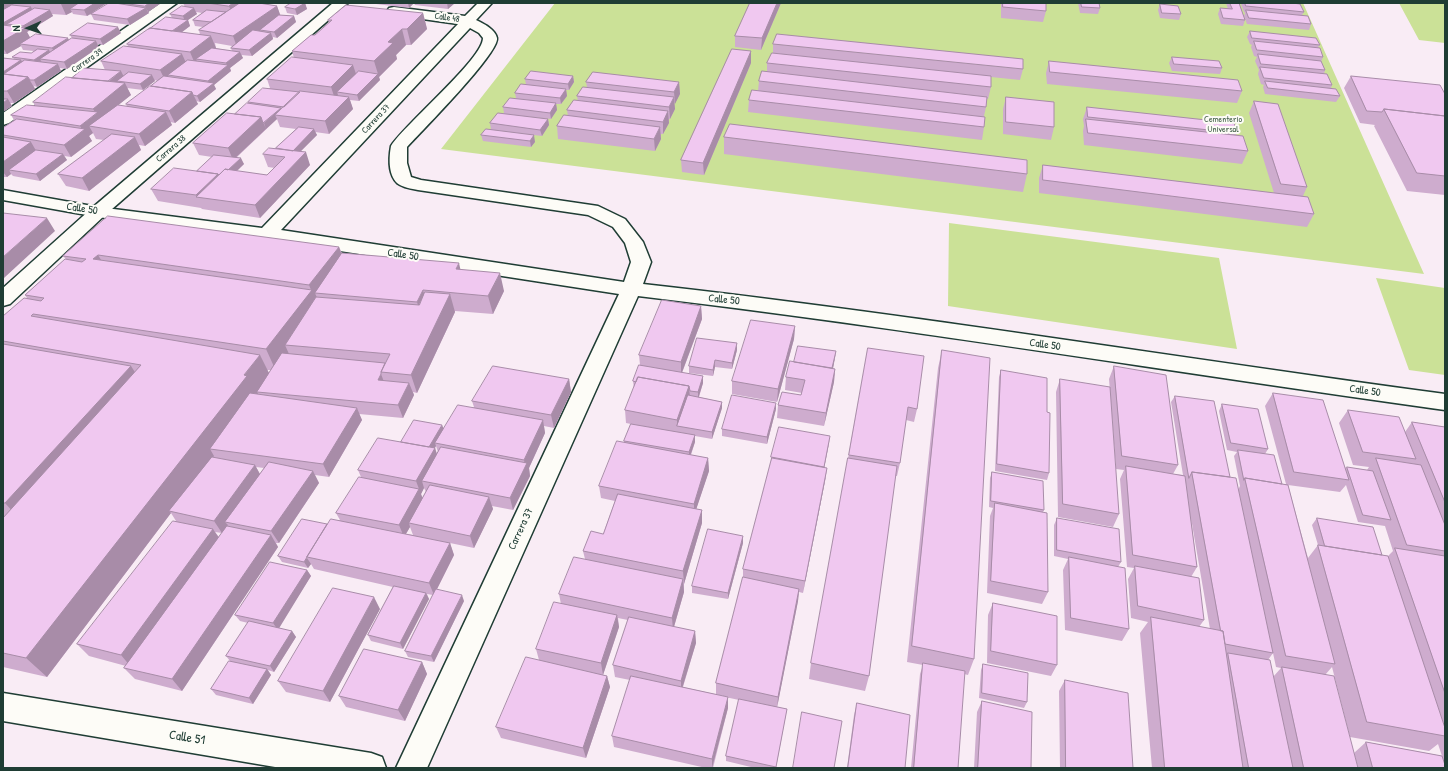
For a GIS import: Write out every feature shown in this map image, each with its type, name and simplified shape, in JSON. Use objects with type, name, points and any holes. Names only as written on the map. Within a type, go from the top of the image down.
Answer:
[{"type":"street","name":"Carrera 39","points":[[3,120],[170,3]]},
{"type":"street","name":"Carrera 37","points":[[267,234],[485,3]]},
{"type":"street","name":"Carrera 38","points":[[3,299],[98,212],[341,4]]},
{"type":"street","name":"Calle 48","points":[[384,10],[468,21]]},
{"type":"street","name":"Carrera 37","points":[[411,768],[632,289],[641,262],[634,242],[618,223],[592,210],[418,185],[404,180],[398,168],[400,146],[476,64],[490,42],[490,37],[484,30],[468,21]]},
{"type":"street","name":"Calle 50","points":[[3,195],[98,212],[267,234],[632,289],[770,305],[1251,376],[1445,402]]},
{"type":"street","name":"Calle 51","points":[[3,707],[372,768]]},
{"type":"green space","name":"Cementerio Universal","points":[[555,3],[1303,3],[1424,274],[441,149]]},
{"type":"green space","points":[[1399,3],[1445,3],[1445,43],[1419,40]]},
{"type":"green space","points":[[949,223],[1219,258],[1237,349],[948,306]]},
{"type":"green space","points":[[1376,278],[1445,288],[1445,375],[1409,370]]},
{"type":"building","points":[[79,3],[95,3],[84,10],[70,9]]},
{"type":"building","points":[[109,3],[146,8],[127,19],[91,14]]},
{"type":"building","points":[[122,3],[149,3],[145,6]]},
{"type":"building","points":[[208,3],[233,3],[229,6]]},
{"type":"building","points":[[240,3],[259,3],[277,6],[233,36],[199,30]]},
{"type":"building","points":[[291,3],[305,3],[295,9],[285,7]]},
{"type":"building","points":[[750,3],[777,3],[762,38],[735,36]]},
{"type":"building","points":[[1003,3],[1046,3],[1046,11],[1003,7]]},
{"type":"building","points":[[1081,3],[1099,3],[1100,8],[1082,7]]},
{"type":"building","points":[[1230,3],[1239,3],[1245,20],[1223,18],[1220,8],[1232,9]]},
{"type":"building","points":[[1245,3],[1300,4],[1304,12],[1246,6]]},
{"type":"building","points":[[1160,4],[1178,6],[1181,14],[1162,13]]},
{"type":"building","points":[[12,5],[31,7],[3,23],[3,10]]},
{"type":"building","points":[[346,5],[423,13],[407,29],[402,29],[388,42],[393,43],[374,61],[292,51],[311,35],[315,35],[332,20],[328,20]]},
{"type":"building","points":[[182,6],[194,8],[183,16],[170,14]]},
{"type":"building","points":[[35,8],[50,10],[23,26],[7,24]]},
{"type":"building","points":[[207,10],[226,12],[211,22],[193,20]]},
{"type":"building","points":[[1246,10],[1308,16],[1311,24],[1249,18]]},
{"type":"building","points":[[279,15],[294,16],[274,32],[260,30]]},
{"type":"building","points":[[166,17],[188,20],[172,31],[150,28]]},
{"type":"building","points":[[88,23],[118,27],[100,39],[70,35]]},
{"type":"building","points":[[3,25],[25,28],[3,41]]},
{"type":"building","points":[[150,28],[211,36],[190,52],[127,44]]},
{"type":"building","points":[[253,30],[271,33],[249,50],[231,48]]},
{"type":"building","points":[[1250,31],[1316,38],[1320,45],[1252,38]]},
{"type":"building","points":[[36,34],[68,38],[52,48],[20,44]]},
{"type":"building","points":[[777,34],[1023,59],[1023,69],[773,44]]},
{"type":"building","points":[[72,38],[96,41],[64,62],[40,59]]},
{"type":"building","points":[[1254,41],[1320,48],[1323,57],[1257,50]]},
{"type":"building","points":[[124,46],[182,54],[160,70],[101,61]]},
{"type":"building","points":[[212,48],[240,52],[226,63],[196,59]]},
{"type":"building","points":[[38,49],[49,50],[34,60],[12,57],[20,52],[31,53]]},
{"type":"building","points":[[732,49],[751,51],[703,163],[681,160]]},
{"type":"building","points":[[772,53],[991,76],[991,87],[767,63]]},
{"type":"building","points":[[1258,54],[1321,61],[1325,70],[1261,64]]},
{"type":"building","points":[[292,57],[353,65],[331,87],[267,79]]},
{"type":"building","points":[[1172,57],[1219,61],[1222,68],[1174,64]]},
{"type":"building","points":[[3,58],[21,60],[3,72]]},
{"type":"building","points":[[25,60],[58,64],[34,80],[30,80],[28,77],[4,74]]},
{"type":"building","points":[[188,60],[228,65],[208,81],[168,75]]},
{"type":"building","points":[[1049,61],[1238,80],[1242,91],[1050,72]]},
{"type":"building","points":[[1260,67],[1327,74],[1332,85],[1264,78]]},
{"type":"building","points":[[84,68],[121,71],[108,81],[72,78]]},
{"type":"building","points":[[359,71],[378,74],[357,95],[337,92]]},
{"type":"building","points":[[531,71],[573,76],[568,84],[525,79]]},
{"type":"building","points":[[762,71],[987,97],[986,107],[759,81]]},
{"type":"building","points":[[129,72],[152,75],[140,84],[117,81]]},
{"type":"building","points":[[593,72],[679,82],[674,92],[586,82]]},
{"type":"building","points":[[3,74],[28,77],[7,91],[3,91]]},
{"type":"building","points":[[164,76],[214,83],[197,96],[193,95],[192,92],[151,86]]},
{"type":"building","points":[[1351,76],[1440,85],[1445,94],[1445,116],[1384,109],[1382,112],[1367,111]]},
{"type":"building","points":[[66,77],[125,83],[93,109],[33,102]]},
{"type":"building","points":[[1265,81],[1336,89],[1340,96],[1268,88]]},
{"type":"building","points":[[521,84],[566,89],[560,98],[515,93]]},
{"type":"building","points":[[150,86],[192,92],[169,111],[126,104]]},
{"type":"building","points":[[583,87],[674,97],[669,107],[577,96]]},
{"type":"building","points":[[263,88],[300,92],[284,107],[248,102]]},
{"type":"building","points":[[752,90],[985,117],[984,127],[749,100]]},
{"type":"building","points":[[300,91],[349,97],[325,121],[275,115]]},
{"type":"building","points":[[1006,97],[1054,102],[1054,127],[1006,122]]},
{"type":"building","points":[[510,98],[556,103],[550,113],[503,107]]},
{"type":"building","points":[[574,100],[668,111],[663,122],[567,110]]},
{"type":"building","points":[[1254,101],[1278,104],[1307,187],[1281,184]]},
{"type":"building","points":[[247,103],[281,108],[263,123],[261,117],[235,114]]},
{"type":"building","points":[[27,105],[98,112],[80,126],[11,115]]},
{"type":"building","points":[[118,105],[166,112],[139,134],[89,126]]},
{"type":"building","points":[[1087,107],[1234,123],[1237,133],[1088,117]]},
{"type":"building","points":[[1384,109],[1445,116],[1445,176],[1417,173]]},
{"type":"building","points":[[227,113],[261,117],[228,148],[193,143]]},
{"type":"building","points":[[498,113],[548,119],[540,130],[490,123]]},
{"type":"building","points":[[564,115],[660,127],[654,139],[557,126]]},
{"type":"building","points":[[17,119],[85,129],[64,145],[3,135],[3,128]]},
{"type":"building","points":[[1086,119],[1243,136],[1248,151],[1088,133]]},
{"type":"building","points":[[730,124],[1027,160],[1027,174],[724,137]]},
{"type":"building","points":[[299,127],[314,129],[293,151],[276,148]]},
{"type":"building","points":[[486,129],[534,135],[530,141],[481,135]]},
{"type":"building","points":[[112,134],[135,137],[82,178],[58,174]]},
{"type":"building","points":[[3,137],[31,142],[3,162]]},
{"type":"building","points":[[269,148],[306,152],[255,205],[196,197],[225,169],[267,175],[285,157],[263,154]]},
{"type":"building","points":[[36,150],[63,154],[36,174],[9,170]]},
{"type":"building","points":[[214,155],[241,158],[228,170],[225,169],[219,175],[197,171]]},
{"type":"building","points":[[1043,165],[1308,197],[1314,214],[1043,180]]},
{"type":"building","points":[[174,168],[218,174],[196,195],[151,189]]},
{"type":"building","points":[[3,213],[47,218],[3,257]]},
{"type":"building","points":[[108,216],[339,247],[309,285],[98,255],[93,259],[312,290],[266,349],[33,314],[31,316],[260,355],[244,375],[247,376],[26,658],[3,653],[3,518],[141,365],[3,341],[3,316],[24,298],[41,301],[44,298],[25,295],[65,259],[82,262],[86,259],[63,256]]},
{"type":"building","points":[[342,253],[459,263],[456,269],[500,273],[488,296],[423,290],[417,302],[315,293]]},
{"type":"building","points":[[425,292],[450,294],[411,375],[381,372],[390,354],[285,345],[316,297],[419,305]]},
{"type":"building","points":[[662,300],[701,306],[681,362],[639,355]]},
{"type":"building","points":[[751,320],[795,326],[778,389],[732,381]]},
{"type":"building","points":[[697,338],[737,343],[732,363],[715,360],[713,370],[689,366]]},
{"type":"building","points":[[3,344],[131,366],[5,503],[3,503]]},
{"type":"building","points":[[798,346],[836,351],[832,368],[794,362]]},
{"type":"building","points":[[868,348],[924,356],[917,409],[908,407],[900,463],[849,455]]},
{"type":"building","points":[[942,350],[990,358],[974,659],[912,646]]},
{"type":"building","points":[[282,353],[385,363],[378,380],[409,383],[398,405],[257,392]]},
{"type":"building","points":[[790,361],[835,369],[826,413],[778,405],[782,392],[801,395],[805,380],[786,377]]},
{"type":"building","points":[[639,365],[703,376],[698,392],[690,391],[689,386],[638,377],[636,382],[633,381]]},
{"type":"building","points":[[493,366],[569,379],[551,415],[472,401]]},
{"type":"building","points":[[1114,366],[1166,375],[1178,465],[1122,456]]},
{"type":"building","points":[[1001,370],[1047,378],[1047,412],[1050,413],[1049,473],[997,464]]},
{"type":"building","points":[[638,377],[689,386],[677,420],[625,410]]},
{"type":"building","points":[[1060,379],[1110,387],[1119,514],[1063,504]]},
{"type":"building","points":[[250,393],[357,408],[323,464],[210,449]]},
{"type":"building","points":[[1273,393],[1323,400],[1349,480],[1294,472]]},
{"type":"building","points":[[688,395],[722,402],[712,432],[677,426]]},
{"type":"building","points":[[732,395],[776,403],[767,437],[722,429]]},
{"type":"building","points":[[1175,396],[1214,401],[1230,477],[1192,472],[1189,478]]},
{"type":"building","points":[[1222,404],[1258,409],[1268,449],[1231,443]]},
{"type":"building","points":[[458,405],[543,420],[524,460],[435,443]]},
{"type":"building","points":[[1348,410],[1399,417],[1416,459],[1363,452]]},
{"type":"building","points":[[414,420],[442,425],[429,447],[401,442]]},
{"type":"building","points":[[1412,422],[1445,427],[1445,502]]},
{"type":"building","points":[[631,424],[695,435],[689,452],[624,441]]},
{"type":"building","points":[[779,427],[830,436],[824,467],[771,457]]},
{"type":"building","points":[[378,438],[435,448],[416,481],[358,470]]},
{"type":"building","points":[[617,441],[708,458],[694,504],[599,486]]},
{"type":"building","points":[[441,447],[527,463],[510,498],[422,481]]},
{"type":"building","points":[[1238,450],[1274,455],[1282,484],[1245,478],[1244,480]]},
{"type":"building","points":[[212,457],[255,465],[214,521],[169,511]]},
{"type":"building","points":[[772,458],[827,468],[805,581],[743,569]]},
{"type":"building","points":[[848,458],[897,466],[869,676],[811,663]]},
{"type":"building","points":[[1376,458],[1421,465],[1445,525],[1445,551],[1407,545]]},
{"type":"building","points":[[269,462],[313,471],[271,531],[225,522]]},
{"type":"building","points":[[1126,466],[1185,476],[1197,567],[1133,555]]},
{"type":"building","points":[[1347,467],[1373,471],[1391,520],[1363,515]]},
{"type":"building","points":[[992,472],[1043,481],[1044,510],[991,501]]},
{"type":"building","points":[[1192,472],[1236,478],[1273,653],[1225,644],[1223,631],[1221,631]]},
{"type":"building","points":[[359,477],[419,489],[399,525],[336,513]]},
{"type":"building","points":[[1245,478],[1288,485],[1335,664],[1286,656]]},
{"type":"building","points":[[430,485],[489,497],[470,536],[409,523]]},
{"type":"building","points":[[618,494],[702,510],[683,571],[583,551],[591,531],[603,534]]},
{"type":"building","points":[[995,503],[1047,513],[1048,592],[991,581]]},
{"type":"building","points":[[1057,518],[1119,529],[1121,562],[1057,550]]},
{"type":"building","points":[[1317,518],[1373,527],[1382,555],[1325,546]]},
{"type":"building","points":[[302,519],[327,524],[304,562],[278,556]]},
{"type":"building","points":[[331,519],[450,543],[429,583],[307,557]]},
{"type":"building","points":[[173,521],[213,529],[121,655],[77,644]]},
{"type":"building","points":[[227,526],[271,535],[172,679],[124,668]]},
{"type":"building","points":[[708,529],[743,536],[728,593],[692,586]]},
{"type":"building","points":[[1318,545],[1388,556],[1445,728],[1445,736],[1367,722]]},
{"type":"building","points":[[1395,548],[1445,556],[1445,693]]},
{"type":"building","points":[[574,557],[683,579],[672,618],[559,594]]},
{"type":"building","points":[[1069,557],[1125,568],[1129,629],[1071,618]]},
{"type":"building","points":[[270,562],[307,570],[273,623],[235,615]]},
{"type":"building","points":[[1135,566],[1199,578],[1204,620],[1138,606]]},
{"type":"building","points":[[743,577],[799,589],[778,697],[716,683]]},
{"type":"building","points":[[394,586],[426,593],[400,643],[368,635]]},
{"type":"building","points":[[333,588],[374,597],[323,691],[278,681]]},
{"type":"building","points":[[436,589],[462,595],[431,656],[405,651]]},
{"type":"building","points":[[554,602],[617,615],[601,663],[536,649]]},
{"type":"building","points":[[993,603],[1057,616],[1057,665],[991,651]]},
{"type":"building","points":[[629,617],[695,631],[681,681],[613,665]]},
{"type":"building","points":[[1151,617],[1223,631],[1243,768],[1165,768]]},
{"type":"building","points":[[249,621],[292,631],[270,666],[226,656]]},
{"type":"building","points":[[364,649],[422,662],[398,710],[339,696]]},
{"type":"building","points":[[1228,653],[1270,660],[1293,768],[1249,768]]},
{"type":"building","points":[[526,657],[607,676],[583,748],[496,727]]},
{"type":"building","points":[[229,661],[267,669],[249,698],[211,689]]},
{"type":"building","points":[[923,663],[965,671],[958,768],[914,768]]},
{"type":"building","points":[[983,664],[1028,673],[1027,702],[982,693]]},
{"type":"building","points":[[1282,667],[1334,676],[1358,768],[1304,768]]},
{"type":"building","points":[[631,676],[728,697],[712,759],[612,736]]},
{"type":"building","points":[[1065,680],[1128,693],[1133,768],[1066,768]]},
{"type":"building","points":[[739,699],[787,709],[776,767],[726,756]]},
{"type":"building","points":[[982,701],[1032,712],[1031,768],[978,768]]},
{"type":"building","points":[[857,703],[910,715],[905,768],[848,768]]},
{"type":"building","points":[[802,712],[842,721],[834,768],[793,768]]},
{"type":"building","points":[[1366,742],[1442,756],[1445,768],[1373,768]]}]
